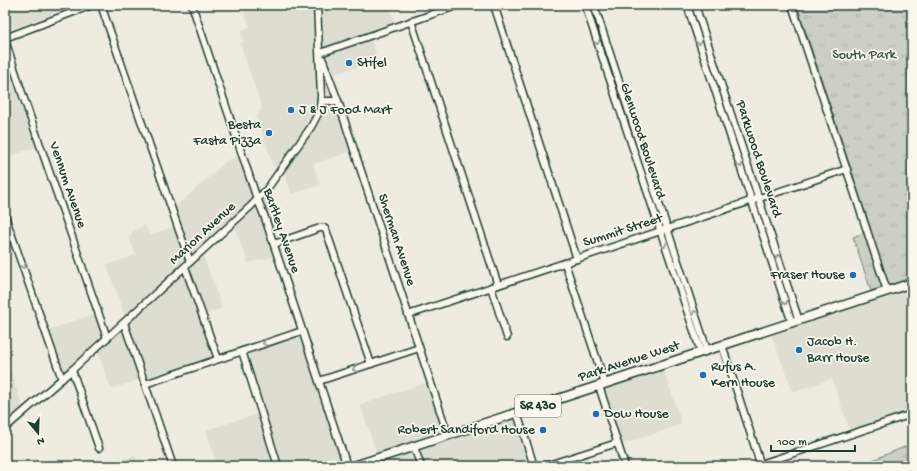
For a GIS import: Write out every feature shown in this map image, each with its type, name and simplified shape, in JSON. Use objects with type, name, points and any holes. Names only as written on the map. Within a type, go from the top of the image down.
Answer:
[{"type":"main road","name":"Park Avenue West","points":[[354,466],[912,283]]},
{"type":"street","points":[[5,39],[92,5]]},
{"type":"street","points":[[101,5],[190,262]]},
{"type":"street","name":"Bartley Avenue","points":[[192,5],[257,199],[274,244],[347,466]]},
{"type":"street","name":"Marion Avenue","points":[[5,428],[108,338],[185,267],[257,199],[283,167],[319,114],[321,102],[317,5]]},
{"type":"street","points":[[320,53],[411,21],[444,7],[458,5]]},
{"type":"street","points":[[494,5],[577,259]]},
{"type":"street","name":"Glenwood Boulevard","points":[[585,5],[659,231],[704,351]]},
{"type":"street","name":"Glenwood Boulevard","points":[[594,5],[667,229],[704,351]]},
{"type":"street","points":[[687,5],[751,201],[795,322]]},
{"type":"street","name":"Parkwood Boulevard","points":[[695,5],[758,198],[795,322]]},
{"type":"street","points":[[792,5],[887,291]]},
{"type":"street","points":[[411,21],[498,285]]},
{"type":"street","name":"Vennum Avenue","points":[[5,39],[23,96],[108,338]]},
{"type":"street","name":"Sherman Avenue","points":[[320,53],[338,101],[448,435]]},
{"type":"street","points":[[321,102],[338,101]]},
{"type":"street","name":"Summit Street","points":[[408,315],[847,169]]},
{"type":"street","points":[[5,216],[62,379]]},
{"type":"street","points":[[274,244],[320,228],[324,228],[326,230],[371,364]]},
{"type":"street","points":[[565,263],[625,466]]},
{"type":"street","points":[[185,267],[218,359]]},
{"type":"street","points":[[491,287],[507,337]]},
{"type":"street","points":[[124,323],[173,466]]},
{"type":"street","points":[[145,384],[302,331]]},
{"type":"street","points":[[722,345],[759,465],[912,414]]},
{"type":"street","points":[[318,381],[419,348]]},
{"type":"street","points":[[242,351],[278,466]]},
{"type":"street","points":[[72,370],[99,448]]},
{"type":"street","points":[[517,413],[534,466]]},
{"type":"street","points":[[545,466],[617,443]]},
{"type":"street","points":[[414,446],[421,466]]},
{"type":"shaded area","points":[[5,5],[76,5],[5,32]]},
{"type":"shaded area","points":[[229,5],[389,5],[395,24],[369,33],[378,60],[326,77],[350,152],[313,164],[320,185],[292,194],[285,175],[273,165],[257,117],[262,108],[240,43],[244,41],[240,31],[250,27],[242,6],[230,9]]},
{"type":"shaded area","points":[[5,61],[36,147],[5,158]]},
{"type":"shaded area","points":[[239,155],[254,196],[266,183],[282,228],[267,234],[273,257],[248,263],[231,217],[200,247],[222,308],[205,314],[219,356],[148,380],[147,377],[111,389],[95,344],[63,373],[48,330],[98,313],[105,334],[125,317],[107,265],[136,255],[129,237],[133,231],[145,225],[150,235],[181,224],[175,207],[227,161]]},
{"type":"shaded area","points":[[902,281],[907,295],[912,322],[912,410],[850,431],[832,379],[793,392],[768,326]]},
{"type":"shaded area","points":[[300,334],[344,466],[217,466],[206,430],[263,412],[245,352]]},
{"type":"shaded area","points":[[8,362],[23,407],[5,423],[5,363]]},
{"type":"shaded area","points":[[661,362],[682,424],[620,445],[600,382]]},
{"type":"shaded area","points":[[426,383],[443,434],[519,407],[537,466],[373,466],[371,460],[378,458],[360,404]]},
{"type":"shaded area","points":[[135,455],[139,466],[103,466]]},
{"type":"green space","name":"South Park","points":[[797,5],[912,5],[912,278],[871,291],[853,237],[871,230]]},
{"type":"green space","points":[[912,293],[912,322],[907,295]]},
{"type":"green space","points":[[912,442],[912,466],[858,466],[909,445]]},
{"type":"place","name":"Stifel","points":[[349,63]]},
{"type":"place","name":"J & J Food Mart","points":[[291,110]]},
{"type":"place","name":"Besta Fasta Pizza","points":[[269,133]]},
{"type":"place","name":"Fraser House","points":[[853,275]]},
{"type":"place","name":"Jacob H. Barr House","points":[[799,350]]},
{"type":"place","name":"Rufus A. Kern House","points":[[703,375]]},
{"type":"place","name":"Dow House","points":[[596,414]]},
{"type":"place","name":"Robert Sandiford House","points":[[543,430]]}]
